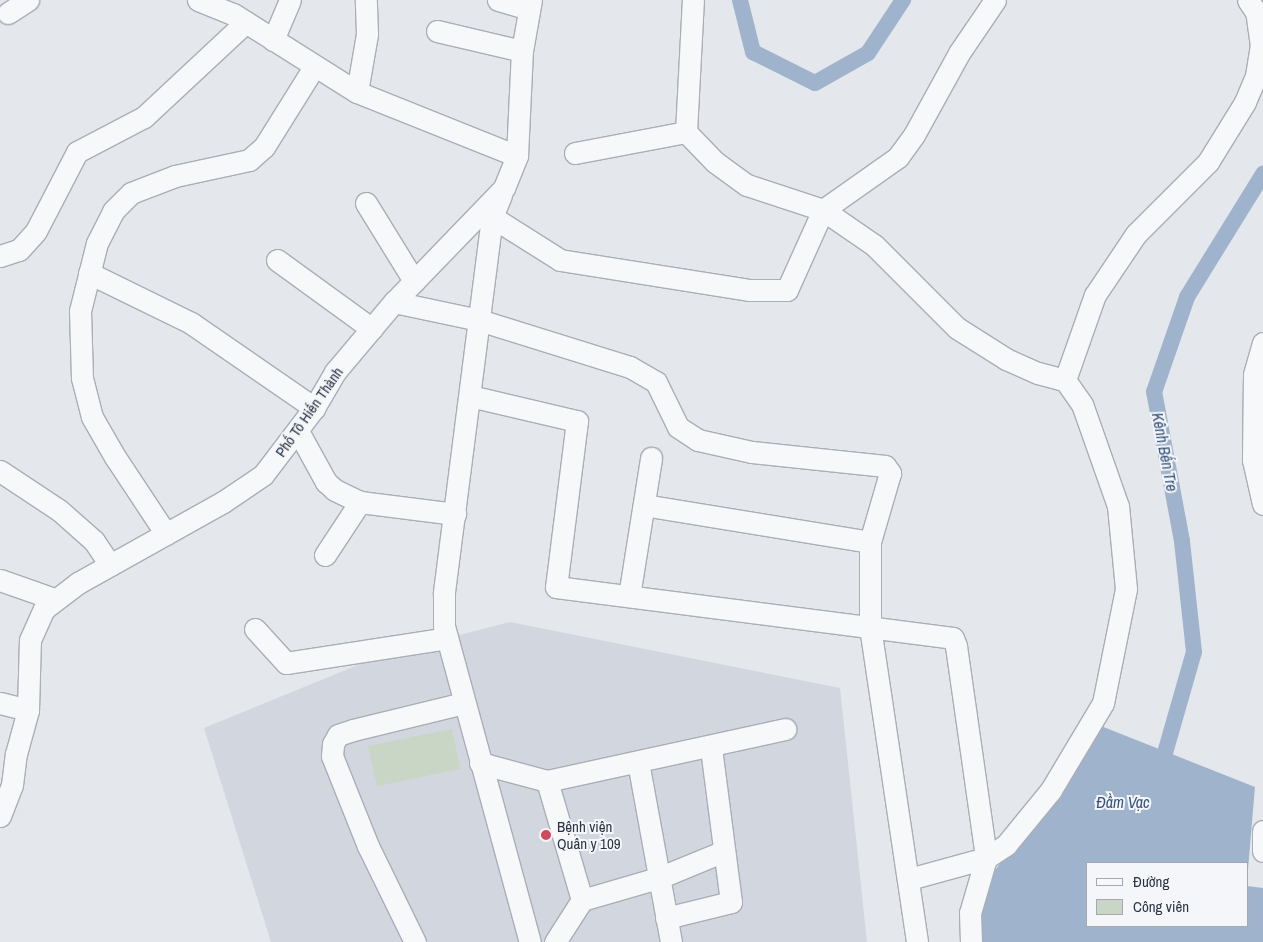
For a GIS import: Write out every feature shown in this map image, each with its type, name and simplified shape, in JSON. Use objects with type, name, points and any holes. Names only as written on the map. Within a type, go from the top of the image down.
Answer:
[{"type":"street","points":[[8,13],[28,0]]},
{"type":"street","points":[[198,0],[246,22],[314,67],[357,92],[517,156]]},
{"type":"street","points":[[273,40],[290,0]]},
{"type":"street","points":[[357,92],[368,34],[366,0]]},
{"type":"street","points":[[498,0],[530,4]]},
{"type":"street","points":[[693,0],[686,132],[714,162],[747,185],[823,210],[874,245],[957,328],[1006,360],[1038,373],[1065,380],[1082,404],[1118,506],[1126,588],[1104,703],[1050,790],[1006,845],[986,858],[910,879]]},
{"type":"street","points":[[492,217],[560,260],[749,290],[787,290],[823,210],[898,157],[914,135],[959,53],[995,0]]},
{"type":"street","points":[[1065,380],[1095,295],[1136,234],[1208,162],[1245,102],[1256,76],[1261,46],[1256,12],[1248,0]]},
{"type":"street","name":"Phố Tô Hiến Thành","points":[[0,816],[12,785],[16,754],[28,710],[30,640],[44,608],[54,599],[110,565],[223,502],[263,475],[298,431],[335,372],[394,302],[504,188],[517,156],[522,51],[530,4]]},
{"type":"street","points":[[0,256],[19,250],[36,231],[77,152],[144,117],[246,22]]},
{"type":"street","points":[[437,31],[522,51]]},
{"type":"street","points":[[166,534],[115,457],[92,417],[82,378],[80,312],[96,244],[113,210],[131,193],[175,176],[249,160],[264,147],[314,67]]},
{"type":"street","points":[[575,153],[686,132]]},
{"type":"street","points":[[504,188],[492,217],[444,594],[447,638],[530,942]]},
{"type":"street","points":[[366,203],[414,281]]},
{"type":"street","points":[[277,260],[372,329]]},
{"type":"street","points":[[89,273],[191,323],[314,408]]},
{"type":"street","points":[[394,302],[479,320],[646,375],[656,382],[678,427],[698,440],[752,452],[884,466],[890,473],[870,542],[870,627],[910,879],[916,942]]},
{"type":"street","points":[[1263,343],[1254,375],[1253,460],[1263,504]]},
{"type":"street","points":[[470,396],[577,421],[556,587],[947,636],[956,646],[986,858],[970,913],[971,942]]},
{"type":"street","points":[[298,431],[326,482],[360,502],[455,514]]},
{"type":"street","points":[[629,596],[651,458]]},
{"type":"street","points":[[0,471],[59,510],[94,541],[110,565]]},
{"type":"street","points":[[325,555],[360,502]]},
{"type":"street","points":[[644,505],[870,542]]},
{"type":"street","points":[[0,580],[54,599]]},
{"type":"street","points":[[255,629],[286,663],[447,638]]},
{"type":"street","points":[[415,942],[368,846],[332,756],[333,744],[338,735],[353,730],[464,703]]},
{"type":"street","points":[[0,704],[28,710]]},
{"type":"street","points":[[480,763],[547,781],[711,747],[785,729]]},
{"type":"street","points":[[666,918],[731,902],[711,747]]},
{"type":"street","points":[[638,762],[661,877],[671,942]]},
{"type":"street","points":[[547,781],[582,900]]},
{"type":"street","points":[[1263,831],[1263,851]]},
{"type":"street","points":[[555,942],[582,900],[661,877],[724,850]]},
{"type":"shaded area","name":"Bệnh viện Quân y 109","points":[[510,622],[840,688],[867,942],[271,942],[204,728],[385,654]]},
{"type":"green space","points":[[452,729],[460,769],[377,786],[368,746]]},
{"type":"water","name":"Đầm Vạc","points":[[1101,726],[1255,787],[1248,869],[1248,862],[1086,862],[1086,927],[1248,927],[1248,886],[1263,888],[1263,942],[979,942],[977,916],[993,873]]},
{"type":"waterway","name":"Kênh Bến Tre","points":[[740,0],[753,52],[815,83],[868,53],[903,0]]},
{"type":"waterway","name":"Kênh Bến Tre","points":[[1165,753],[1194,652],[1182,541],[1154,392],[1187,297],[1263,174]]},
{"type":"place","name":"Bệnh viện Quân y 109","points":[[546,835]]}]
